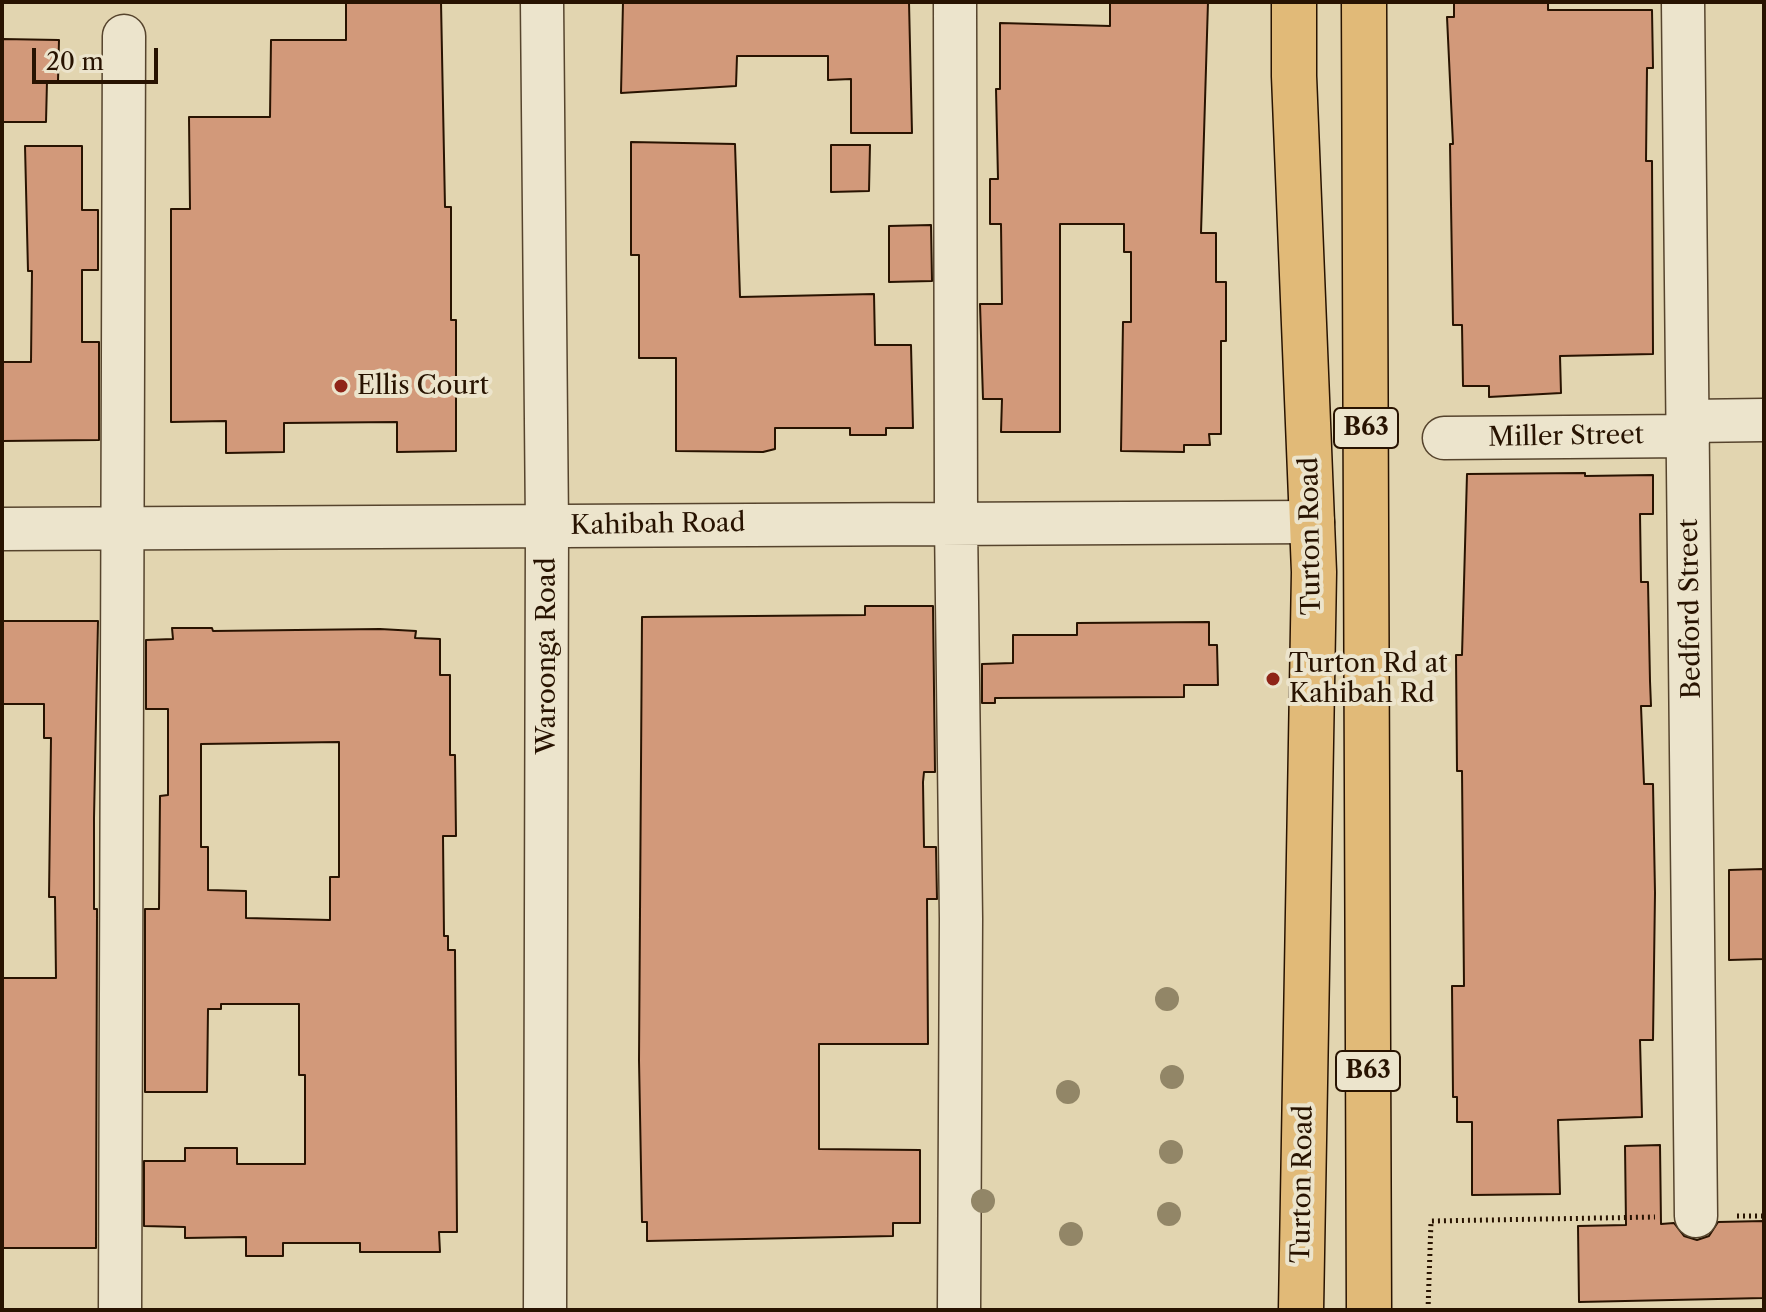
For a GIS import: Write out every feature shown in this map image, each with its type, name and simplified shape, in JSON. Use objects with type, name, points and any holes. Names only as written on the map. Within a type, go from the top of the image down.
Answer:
[{"type":"main road","name":"Turton Road","points":[[1294,2],[1294,76],[1313,522],[1301,1310]]},
{"type":"main road","name":"Turton Road","points":[[1364,2],[1369,1310]]},
{"type":"street","name":"Waroonga Road","points":[[542,2],[547,526],[545,1310]]},
{"type":"street","points":[[955,2],[956,522],[961,919],[959,1310]]},
{"type":"street","name":"Bedford Street","points":[[1683,2],[1696,1216]]},
{"type":"street","points":[[120,1310],[124,36]]},
{"type":"street","name":"Miller Street","points":[[1444,438],[1689,428],[1764,420]]},
{"type":"street","name":"Kahibah Road","points":[[2,529],[1313,522]]},
{"type":"path","points":[[1428,1310],[1431,1221],[1696,1216]]},
{"type":"building","points":[[441,2],[445,207],[451,207],[451,320],[456,320],[456,451],[397,452],[397,422],[284,423],[284,452],[226,453],[226,421],[171,422],[171,209],[190,209],[189,117],[270,117],[271,40],[346,40],[346,3]]},
{"type":"building","points":[[623,2],[909,2],[912,133],[851,133],[851,79],[828,80],[828,56],[737,56],[736,86],[621,93]]},
{"type":"building","points":[[1110,2],[1208,2],[1201,233],[1216,233],[1216,282],[1226,282],[1226,341],[1221,341],[1221,434],[1209,434],[1210,445],[1184,445],[1184,452],[1121,451],[1123,322],[1131,322],[1131,252],[1124,252],[1124,224],[1060,224],[1060,432],[1001,432],[1002,399],[983,399],[980,304],[1002,304],[1001,224],[990,224],[990,179],[998,179],[996,89],[1000,89],[1000,23],[1110,26]]},
{"type":"building","points":[[1454,2],[1548,2],[1548,10],[1652,10],[1653,68],[1647,68],[1646,161],[1652,161],[1653,354],[1560,356],[1561,393],[1489,397],[1489,386],[1463,386],[1462,325],[1453,325],[1450,144],[1453,144],[1447,17],[1454,17]]},
{"type":"building","points":[[2,39],[59,40],[58,81],[47,81],[46,122],[2,122]]},
{"type":"building","points":[[631,142],[735,144],[740,297],[874,294],[875,345],[911,345],[913,428],[886,428],[886,435],[850,435],[850,428],[775,428],[775,449],[763,452],[676,451],[676,358],[639,358],[639,255],[631,255]]},
{"type":"building","points":[[831,145],[870,145],[869,191],[831,192]]},
{"type":"building","points":[[25,146],[82,146],[82,210],[98,210],[98,270],[82,270],[82,342],[99,342],[99,440],[2,441],[2,362],[31,362],[32,271],[28,271]]},
{"type":"building","points":[[931,225],[932,281],[889,282],[889,226]]},
{"type":"building","points":[[1585,473],[1585,476],[1653,475],[1653,514],[1640,514],[1641,582],[1648,582],[1651,706],[1641,706],[1644,784],[1653,784],[1655,893],[1653,1040],[1640,1040],[1642,1117],[1558,1120],[1560,1194],[1472,1195],[1472,1122],[1457,1122],[1457,1097],[1453,1097],[1452,986],[1464,986],[1462,771],[1457,771],[1456,655],[1462,655],[1467,474]]},
{"type":"building","points":[[865,606],[933,606],[935,772],[924,772],[923,782],[924,847],[936,847],[937,899],[927,899],[928,1044],[819,1044],[819,1149],[920,1150],[920,1223],[893,1223],[893,1236],[647,1241],[647,1222],[642,1222],[639,1060],[642,617],[865,615]]},
{"type":"building","points":[[2,621],[98,621],[94,818],[94,909],[97,909],[96,1248],[2,1248],[2,978],[56,978],[55,897],[49,897],[51,738],[44,738],[44,704],[2,704]]},
{"type":"building","points":[[1209,622],[1209,645],[1217,645],[1218,685],[1184,685],[1184,697],[995,698],[995,703],[982,703],[982,664],[1013,663],[1013,635],[1077,635],[1077,623]]},
{"type":"building","points":[[172,628],[212,628],[213,631],[380,629],[416,631],[415,638],[440,639],[440,675],[450,675],[450,755],[455,755],[456,836],[443,836],[444,936],[448,936],[448,950],[455,950],[457,1232],[439,1232],[440,1252],[360,1252],[360,1243],[283,1243],[283,1256],[246,1256],[246,1237],[185,1238],[185,1227],[144,1226],[144,1161],[185,1161],[185,1148],[237,1148],[237,1164],[305,1164],[305,1075],[299,1075],[299,1004],[221,1004],[221,1009],[208,1009],[207,1092],[145,1092],[145,909],[159,909],[160,796],[168,795],[168,709],[146,709],[146,640],[173,639]],"holes":[[[339,742],[339,877],[330,877],[330,920],[246,918],[246,891],[208,890],[208,847],[201,847],[201,744]]]},
{"type":"building","points":[[1764,869],[1764,959],[1729,960],[1729,870]]},
{"type":"building","points":[[1660,1145],[1661,1224],[1674,1223],[1684,1236],[1697,1240],[1709,1236],[1718,1222],[1764,1221],[1764,1298],[1579,1302],[1578,1226],[1626,1225],[1625,1146]]},
{"type":"place","name":"Ellis Court","points":[[341,386]]},
{"type":"place","name":"Turton Rd at Kahibah Rd","points":[[1273,679]]}]
